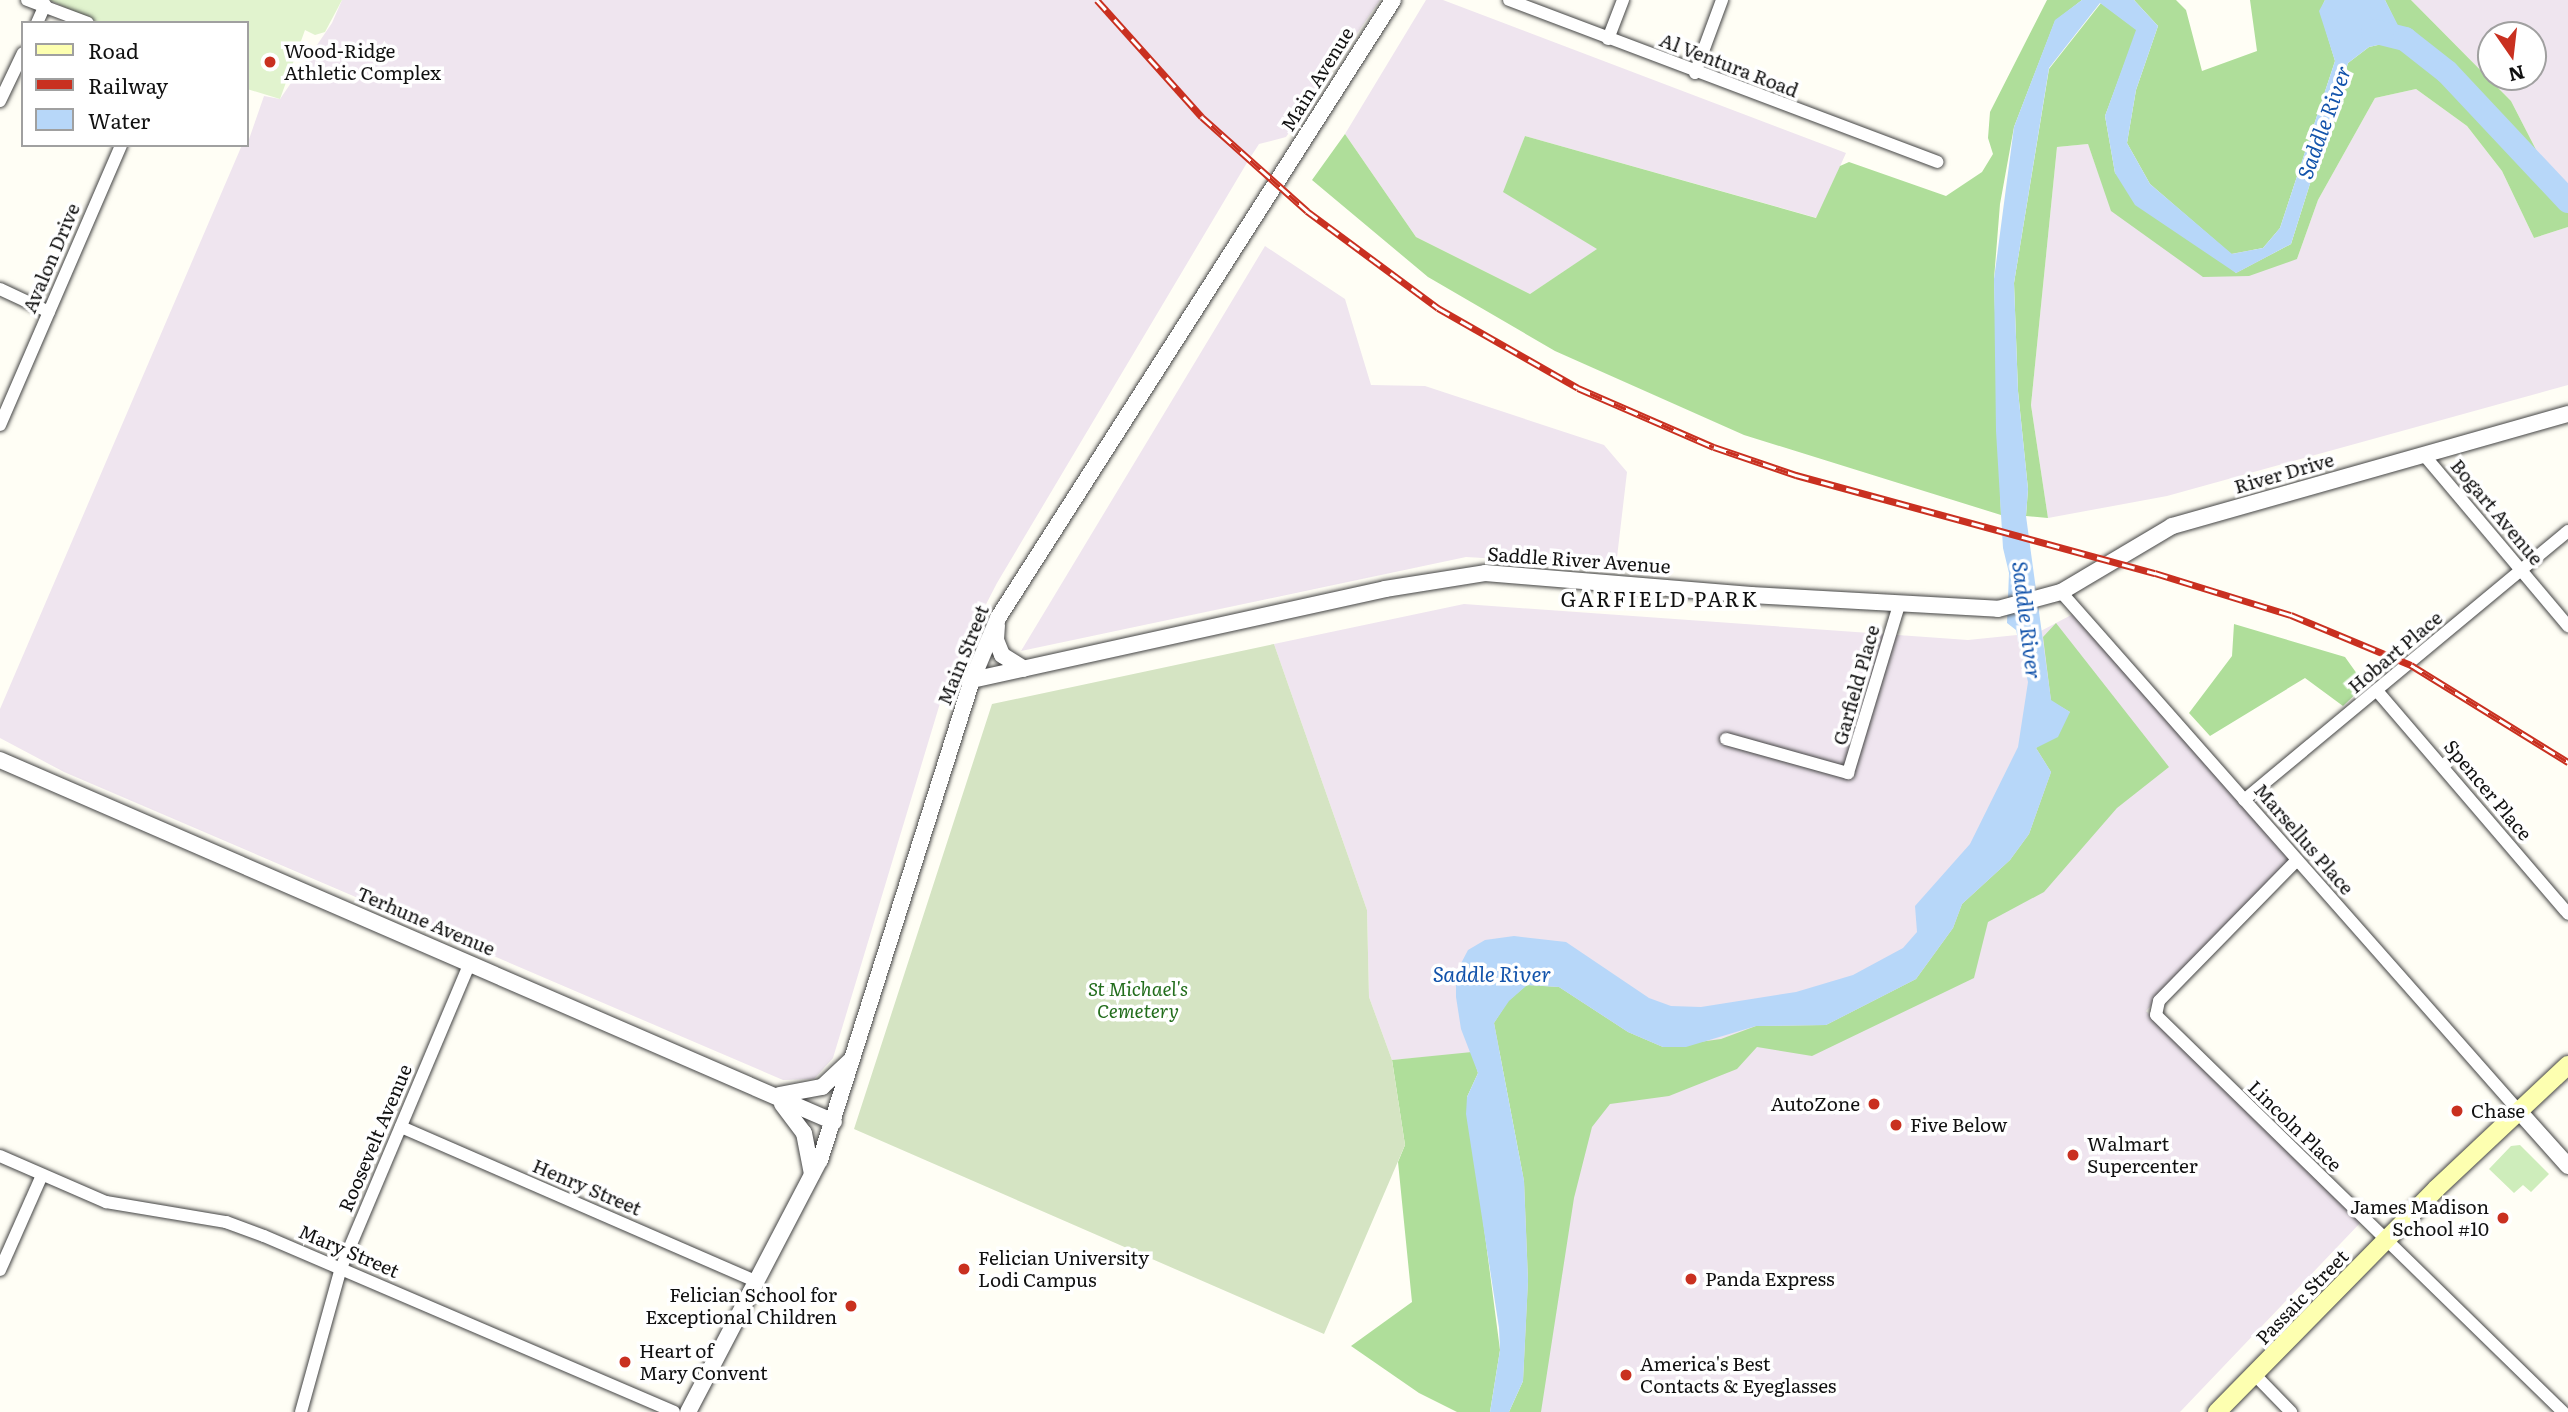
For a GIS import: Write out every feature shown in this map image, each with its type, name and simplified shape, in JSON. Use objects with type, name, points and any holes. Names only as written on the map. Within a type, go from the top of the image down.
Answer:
[{"type":"main road","name":"Passaic Street","points":[[2217,1412],[2518,1110],[2568,1065]]},
{"type":"street","points":[[27,0],[83,21]]},
{"type":"street","name":"Main Avenue","points":[[1278,181],[1392,0]]},
{"type":"street","name":"Al Ventura Road","points":[[1509,0],[1695,73],[1937,162]]},
{"type":"street","points":[[1608,39],[1623,0]]},
{"type":"street","points":[[1695,73],[1722,0]]},
{"type":"street","points":[[38,21],[46,5]]},
{"type":"street","points":[[0,101],[21,57]]},
{"type":"street","name":"Avalon Drive","points":[[0,425],[120,147]]},
{"type":"street","name":"Main Street","points":[[688,1412],[813,1178],[834,1122],[971,680],[998,618],[1186,317],[1278,181]]},
{"type":"street","points":[[0,289],[49,312]]},
{"type":"street","name":"River Drive","points":[[2026,604],[2057,595],[2172,526],[2568,414]]},
{"type":"street","name":"Bogart Avenue","points":[[2424,455],[2568,626]]},
{"type":"street","name":"Hobart Place","points":[[2244,800],[2378,692],[2568,531]]},
{"type":"street","name":"Saddle River Avenue","points":[[971,680],[1385,589],[1485,573],[1899,605],[1993,609],[2026,604]]},
{"type":"street","name":"Marsellus Place","points":[[2057,595],[2244,800],[2518,1110]]},
{"type":"street","name":"Garfield Place","points":[[1726,739],[1848,773],[1899,605]]},
{"type":"street","points":[[998,618],[996,640],[1002,655],[1024,669]]},
{"type":"street","name":"Spencer Place","points":[[2378,692],[2568,914]]},
{"type":"street","name":"Terhune Avenue","points":[[0,760],[834,1122]]},
{"type":"street","name":"Lincoln Place","points":[[2297,860],[2154,1010],[2386,1242],[2563,1412]]},
{"type":"street","name":"Roosevelt Avenue","points":[[301,1412],[341,1268],[470,963]]},
{"type":"street","points":[[773,1095],[822,1087],[854,1057]]},
{"type":"street","points":[[773,1095],[796,1117],[804,1133],[813,1178]]},
{"type":"street","points":[[2518,1110],[2568,1166]]},
{"type":"street","name":"Henry Street","points":[[401,1127],[758,1282]]},
{"type":"street","name":"Mary Street","points":[[0,1156],[106,1202],[226,1222],[341,1268],[674,1412]]},
{"type":"street","points":[[0,1270],[42,1175]]},
{"type":"street","points":[[2255,1375],[2291,1412]]},
{"type":"shaded area","points":[[342,0],[1380,0],[1286,137],[1259,144],[997,583],[947,680],[833,1058],[814,1079],[783,1080],[64,772],[0,738],[0,709],[241,147],[248,147],[264,96],[280,99],[332,23]]},
{"type":"shaded area","points":[[1426,0],[1443,0],[1846,153],[1817,218],[1525,136],[1504,192],[1598,249],[1530,294],[1416,237],[1345,134]]},
{"type":"shaded area","points":[[2411,0],[2568,0],[2568,190],[2545,167],[2511,101],[2501,91],[2547,91],[2547,21],[2477,21],[2477,67]]},
{"type":"shaded area","points":[[2416,89],[2467,126],[2502,171],[2534,238],[2568,227],[2568,385],[2167,496],[2048,518],[2031,405],[2057,147],[2088,144],[2112,211],[2135,225],[2297,259],[2318,200],[2375,98]]},
{"type":"shaded area","points":[[1265,246],[1345,299],[1371,385],[1425,386],[1604,445],[1627,472],[1616,566],[1466,557],[1021,651]]},
{"type":"shaded area","points":[[1464,604],[1968,640],[2037,633],[2075,613],[2292,860],[2146,1011],[2362,1221],[2180,1412],[1523,1412],[1522,1050],[1392,1060],[1369,997],[1367,910],[1274,644]]},
{"type":"green space","name":"Wood-Ridge Athletic Complex","points":[[49,0],[342,0],[325,32],[315,35],[305,30],[280,99],[248,89],[248,21],[96,21]]},
{"type":"green space","points":[[2047,0],[2082,0],[2055,21],[2014,127],[2000,204],[1994,279],[2001,515],[1744,435],[1555,351],[1428,277],[1312,180],[1345,134],[1416,237],[1530,294],[1597,249],[1503,192],[1525,136],[1816,218],[1840,166],[1849,162],[1946,196],[1982,172],[1993,154],[1988,138],[1990,112]]},
{"type":"green space","points":[[2134,0],[2176,0],[2186,10],[2202,71],[2257,51],[2250,0],[2325,0],[2320,11],[2335,61],[2280,228],[2263,248],[2231,254],[2150,184],[2127,143],[2136,90],[2158,26]]},
{"type":"green space","points":[[2385,0],[2411,0],[2477,67],[2477,91],[2501,91],[2511,101],[2545,167],[2568,190],[2568,227],[2534,238],[2502,171],[2467,126],[2416,89],[2375,98],[2318,200],[2297,259],[2249,276],[2203,277],[2111,211],[2088,144],[2057,147],[2031,405],[2048,518],[2026,516],[2028,489],[2018,391],[2014,283],[2049,69],[2101,3],[2137,30],[2105,116],[2115,173],[2236,273],[2291,244],[2348,63],[2369,47],[2404,39]]},
{"type":"green space","points":[[2056,623],[2169,767],[2117,808],[2044,892],[1988,922],[1974,978],[1812,1056],[1757,1047],[1737,1069],[1669,1096],[1610,1104],[1592,1127],[1574,1198],[1541,1412],[1509,1412],[1523,1381],[1528,1280],[1524,1181],[1494,1023],[1508,1001],[1527,985],[1559,987],[1628,1032],[1663,1047],[1721,1039],[1756,1026],[1826,1025],[1916,979],[1953,928],[1962,904],[2010,860],[2029,834],[2051,772],[2036,748],[2070,712],[2051,701],[2043,637]]},
{"type":"green space","points":[[2234,624],[2345,657],[2365,685],[2343,706],[2305,678],[2210,736],[2189,713],[2232,656]]},
{"type":"green space","name":"St Michael's Cemetery","points":[[1274,644],[1367,910],[1369,997],[1392,1060],[1405,1145],[1324,1334],[854,1129],[992,704]]},
{"type":"green space","points":[[1472,1052],[1478,1073],[1467,1097],[1500,1350],[1490,1412],[1457,1412],[1419,1393],[1351,1346],[1412,1302],[1398,1162],[1405,1145],[1392,1060]]},
{"type":"green space","points":[[2520,1145],[2549,1174],[2531,1192],[2523,1185],[2514,1193],[2489,1169],[2511,1146]]},
{"type":"water","name":"Saddle River","points":[[2082,0],[2134,0],[2158,26],[2136,90],[2127,143],[2150,184],[2232,254],[2263,248],[2280,228],[2335,61],[2319,11],[2325,0],[2385,0],[2405,39],[2369,47],[2348,63],[2291,244],[2236,273],[2135,205],[2115,173],[2105,116],[2136,30],[2100,3],[2049,68],[2014,283],[2018,391],[2028,489],[2026,516],[2051,700],[2070,712],[2058,737],[2036,748],[2051,772],[2029,834],[2010,860],[1962,904],[1953,928],[1916,979],[1826,1025],[1756,1026],[1686,1047],[1663,1047],[1628,1032],[1559,987],[1527,985],[1509,1001],[1494,1023],[1524,1181],[1528,1281],[1523,1381],[1509,1412],[1490,1412],[1500,1350],[1499,1328],[1466,1114],[1467,1097],[1478,1073],[1461,1029],[1456,997],[1456,973],[1468,950],[1485,940],[1514,936],[1566,942],[1649,998],[1671,1006],[1701,1007],[1796,992],[1853,975],[1903,948],[1917,932],[1915,906],[1970,844],[2018,747],[2028,682],[2016,630],[2007,623],[2009,573],[2003,548],[1996,431],[1994,279],[2014,127],[2055,20]]},
{"type":"waterway","name":"Saddle River","points":[[2373,31],[2405,39],[2447,72],[2568,201]]},
{"type":"railway","points":[[1097,0],[1202,117],[1307,211],[1438,308],[1578,388],[1714,447],[1796,475],[2155,573],[2291,615],[2411,665],[2568,762]]},
{"type":"place","name":"Wood-Ridge Athletic Complex","points":[[270,62]]},
{"type":"place","name":"AutoZone","points":[[1874,1104]]},
{"type":"place","name":"Chase","points":[[2457,1111]]},
{"type":"place","name":"Five Below","points":[[1896,1125]]},
{"type":"place","name":"Walmart Supercenter","points":[[2073,1155]]},
{"type":"place","name":"James Madison School #10","points":[[2503,1218]]},
{"type":"place","name":"Felician University Lodi Campus","points":[[964,1269]]},
{"type":"place","name":"Panda Express","points":[[1691,1279]]},
{"type":"place","name":"Felician School for Exceptional Children","points":[[851,1306]]},
{"type":"place","name":"Heart of Mary Convent","points":[[625,1362]]},
{"type":"place","name":"America's Best Contacts & Eyeglasses","points":[[1626,1375]]},
{"type":"district","name":"GARFIELD PARK","points":[[1660,598]]}]
